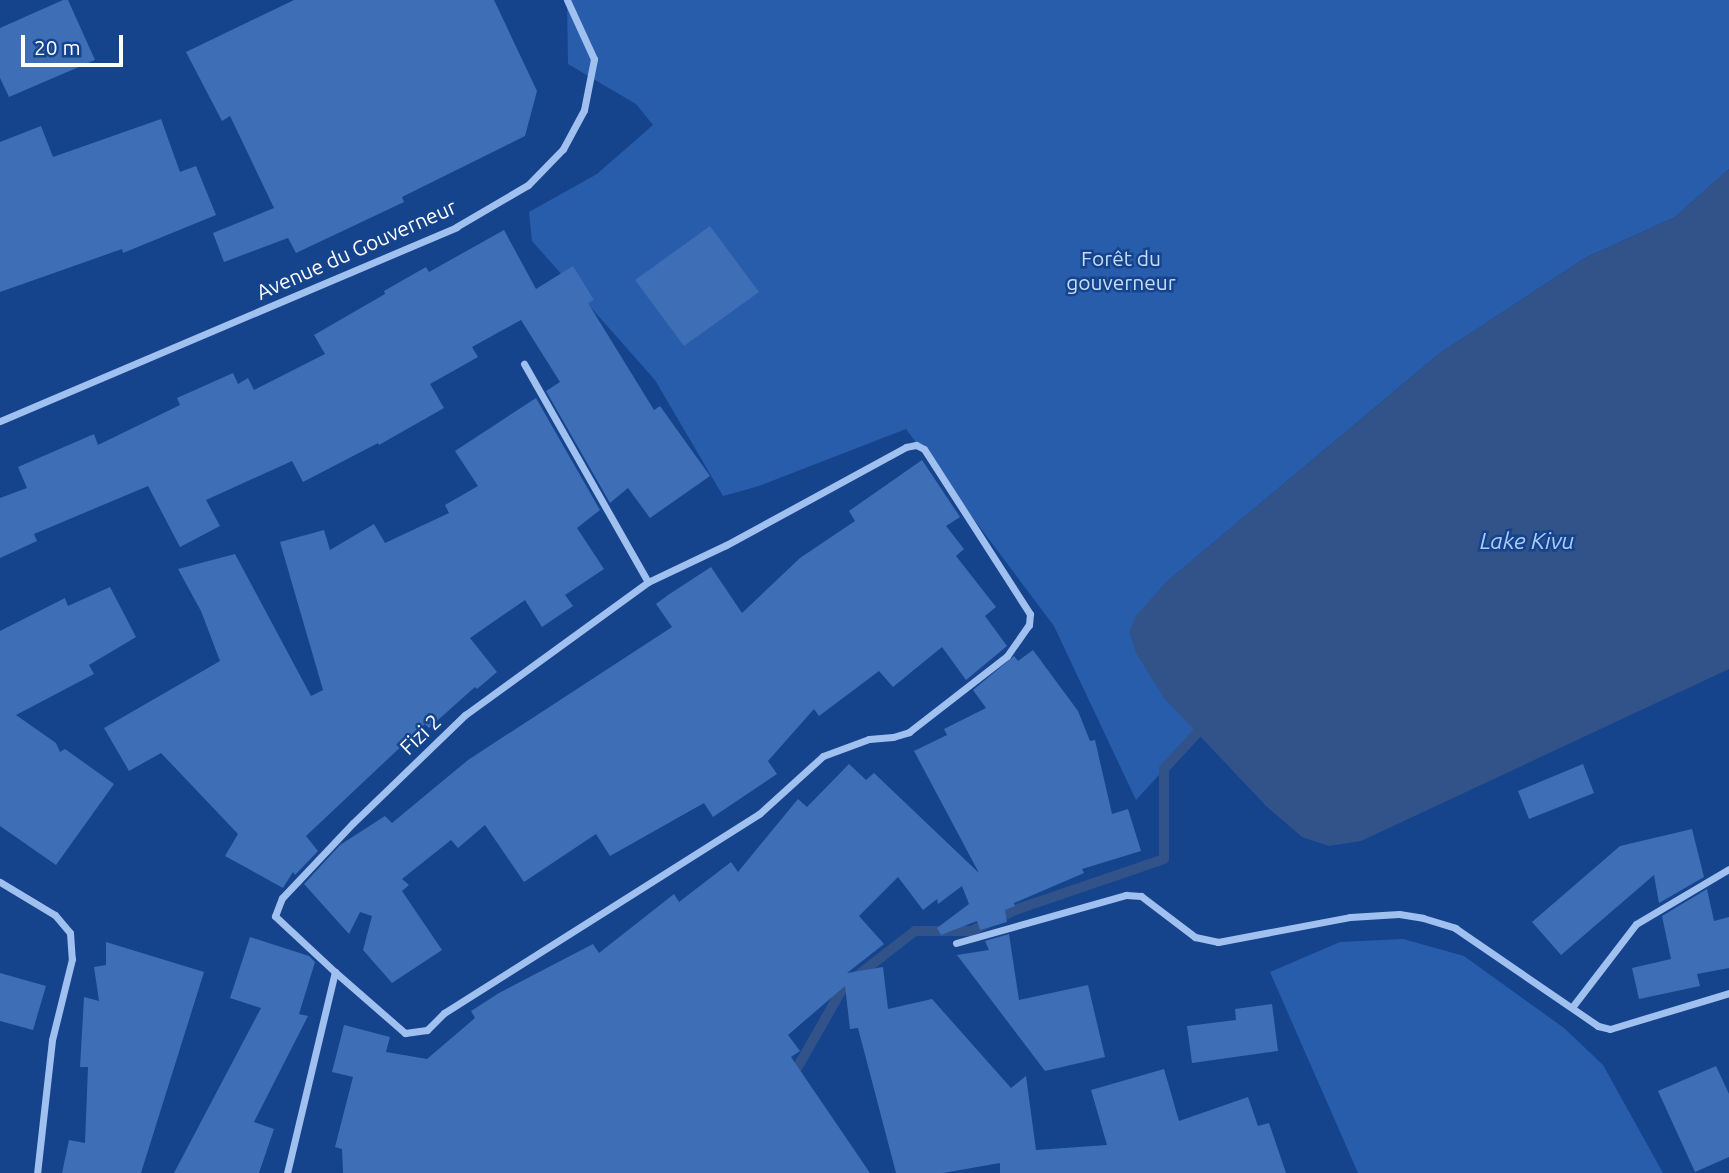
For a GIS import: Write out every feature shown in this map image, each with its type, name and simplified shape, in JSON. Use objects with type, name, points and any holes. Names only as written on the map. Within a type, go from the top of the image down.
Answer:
[{"type":"street","name":"Avenue du Gouverneur","points":[[0,421],[456,227],[528,185],[563,149],[584,110],[594,59],[567,0]]},
{"type":"street","points":[[287,1173],[335,972],[405,1033],[427,1030],[444,1013],[759,814],[823,757],[869,739],[893,737],[909,732],[1007,656],[1030,625],[1030,614],[925,449],[916,445],[906,447],[726,545],[648,582],[524,364]]},
{"type":"street","name":"Fizi 2","points":[[335,972],[275,916],[282,898],[352,823],[465,715],[648,582]]},
{"type":"street","points":[[1573,1006],[1636,924],[1729,869]]},
{"type":"street","points":[[0,882],[55,915],[70,933],[72,959],[52,1040],[37,1173]]},
{"type":"street","points":[[956,943],[1126,895],[1141,896],[1195,937],[1218,942],[1350,917],[1399,914],[1423,918],[1455,928],[1573,1006],[1598,1026],[1610,1029],[1729,993]]},
{"type":"green space","name":"Forêt du gouverneur","points":[[567,0],[1729,0],[1729,169],[1675,217],[1585,258],[1440,353],[1165,583],[1164,698],[1198,732],[1136,800],[1054,626],[906,429],[759,486],[723,496],[655,380],[532,241],[529,212],[597,174],[653,125],[636,104],[568,64]]},
{"type":"green space","points":[[1403,939],[1464,956],[1564,1028],[1603,1065],[1663,1173],[1358,1173],[1270,972],[1340,942]]},
{"type":"water","name":"Lake Kivu","points":[[1729,169],[1729,669],[1361,841],[1329,846],[1302,837],[1267,807],[1164,698],[1136,653],[1129,632],[1136,616],[1165,583],[1440,353],[1585,258],[1675,217]]},
{"type":"building","points":[[68,0],[95,60],[9,97],[0,78],[0,28]]},
{"type":"building","points":[[294,0],[494,0],[537,91],[525,136],[402,197],[404,202],[296,253],[288,238],[224,262],[213,233],[274,208],[230,116],[222,121],[186,52]]},
{"type":"building","points":[[161,119],[180,172],[196,166],[216,215],[123,253],[122,249],[0,292],[0,142],[41,126],[53,157]]},
{"type":"building","points":[[710,226],[759,292],[684,346],[635,280]]},
{"type":"building","points":[[504,230],[536,289],[573,266],[594,300],[588,303],[654,410],[660,406],[710,476],[650,518],[628,488],[610,503],[546,391],[560,382],[521,320],[472,347],[478,357],[430,384],[444,408],[379,445],[378,443],[303,482],[292,461],[206,500],[220,526],[180,547],[148,486],[34,534],[37,541],[0,558],[0,498],[27,488],[18,467],[94,434],[98,445],[180,405],[177,398],[233,373],[238,384],[248,378],[254,390],[325,354],[314,335],[426,267],[429,272]]},
{"type":"building","points":[[536,398],[600,510],[577,528],[604,569],[565,595],[573,606],[542,627],[525,600],[470,638],[497,672],[477,689],[475,687],[429,728],[425,724],[306,836],[318,851],[295,875],[293,872],[283,888],[225,856],[238,834],[161,753],[129,771],[104,728],[220,661],[201,611],[178,569],[235,554],[311,696],[323,690],[280,542],[324,530],[330,550],[374,524],[385,543],[449,513],[445,505],[478,486],[455,451]]},
{"type":"building","points":[[922,460],[960,517],[946,526],[964,549],[956,556],[996,607],[985,616],[1007,646],[966,680],[942,647],[893,687],[879,671],[819,716],[814,709],[768,761],[777,774],[713,817],[704,803],[610,856],[596,834],[524,882],[485,825],[458,848],[451,840],[402,879],[409,885],[402,891],[442,950],[392,983],[363,950],[372,916],[360,912],[349,934],[304,884],[340,845],[385,816],[392,823],[468,760],[672,627],[656,604],[668,595],[711,567],[742,613],[800,558],[855,521],[849,511]]},
{"type":"building","points":[[110,587],[136,637],[89,665],[94,674],[16,715],[56,743],[60,752],[65,749],[114,784],[56,865],[0,826],[0,631],[65,598],[68,606]]},
{"type":"building","points":[[1033,650],[1078,711],[1090,741],[1095,740],[1112,814],[1128,809],[1141,851],[1082,869],[1084,873],[1014,903],[1015,906],[1005,910],[1007,922],[980,930],[977,921],[941,935],[937,928],[969,904],[962,886],[938,904],[937,899],[923,910],[898,877],[859,916],[884,944],[847,973],[883,967],[888,1009],[932,999],[1011,1088],[1026,1076],[1036,1150],[1107,1145],[1091,1090],[1164,1069],[1179,1121],[1248,1097],[1258,1126],[1269,1123],[1286,1173],[1000,1173],[1000,1163],[943,1173],[896,1173],[858,1028],[850,1029],[845,986],[788,1035],[800,1051],[791,1057],[870,1173],[343,1173],[342,1149],[335,1147],[353,1077],[332,1072],[344,1025],[390,1037],[386,1052],[427,1059],[475,1018],[471,1011],[499,993],[593,944],[599,953],[674,894],[679,902],[731,862],[738,872],[798,799],[807,807],[849,764],[866,780],[874,773],[979,873],[914,751],[947,735],[944,729],[986,708],[973,690],[1014,656],[1018,661]]},
{"type":"building","points":[[1583,764],[1594,793],[1529,819],[1518,791]]},
{"type":"building","points":[[1692,829],[1704,877],[1659,903],[1654,875],[1561,955],[1532,922],[1620,846]]},
{"type":"building","points":[[1707,889],[1714,921],[1729,917],[1729,968],[1697,974],[1700,986],[1639,999],[1632,968],[1671,959],[1662,916]]},
{"type":"building","points":[[1009,934],[1019,1000],[1088,985],[1105,1057],[1045,1071],[957,955],[989,950],[985,941]]},
{"type":"building","points":[[250,937],[309,956],[315,962],[299,1014],[308,1016],[254,1122],[274,1129],[259,1173],[174,1173],[261,1008],[230,998]]},
{"type":"building","points":[[106,942],[204,972],[141,1173],[62,1173],[69,1140],[85,1143],[88,1067],[80,1067],[84,997],[99,1001],[94,967],[106,965]]},
{"type":"building","points":[[0,973],[46,986],[33,1030],[0,1021]]},
{"type":"building","points":[[1272,1004],[1278,1051],[1192,1063],[1187,1026],[1236,1020],[1235,1009]]},
{"type":"building","points":[[1716,1066],[1729,1094],[1729,1157],[1695,1172],[1658,1091]]},
{"type":"waterway","points":[[792,1077],[844,986],[915,931],[971,931],[1015,910],[1164,859],[1164,769],[1198,732]]}]
